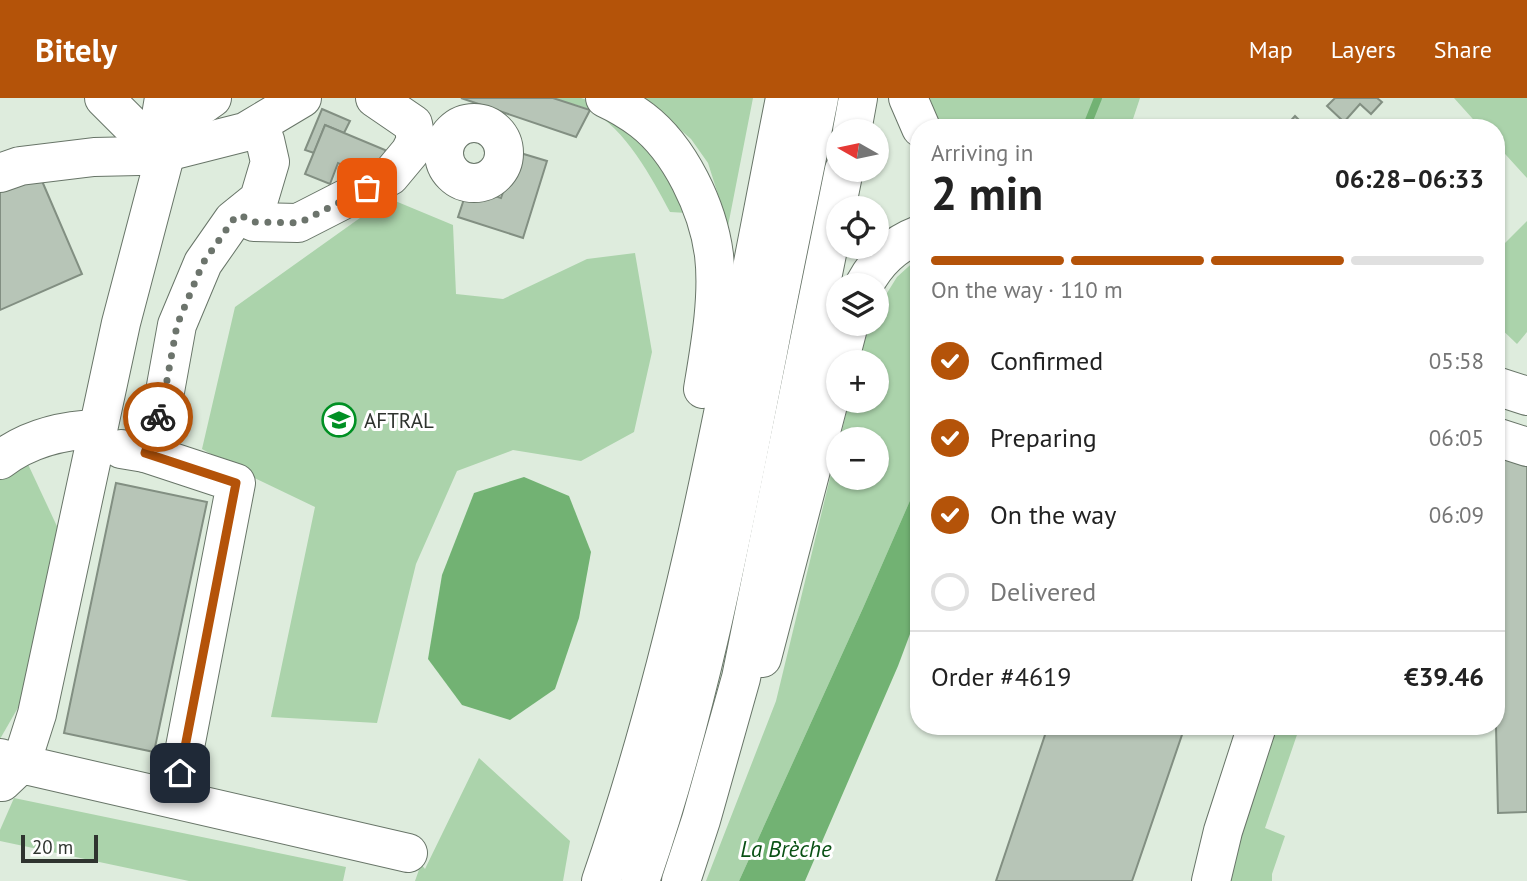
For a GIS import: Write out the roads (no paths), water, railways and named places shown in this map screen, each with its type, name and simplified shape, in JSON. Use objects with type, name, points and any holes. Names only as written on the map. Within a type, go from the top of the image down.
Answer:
[{"type":"main road","points":[[104,98],[143,137],[161,148]]},
{"type":"main road","points":[[164,98],[161,148],[37,714],[7,768],[175,799],[408,853]]},
{"type":"main road","points":[[161,148],[195,110],[212,98]]},
{"type":"main road","points":[[0,173],[20,166],[94,157],[139,156],[161,148],[245,132],[302,98]]},
{"type":"main road","points":[[240,215],[254,222],[299,223],[390,176],[410,152],[430,144],[413,124],[374,98]]},
{"type":"main road","points":[[605,98],[643,120],[678,161],[704,214],[714,267],[711,330],[703,390],[642,708],[629,799]]},
{"type":"main road","points":[[601,881],[629,799],[657,700],[695,543],[785,98]]},
{"type":"main road","points":[[640,881],[681,748],[715,612],[819,98]]},
{"type":"main road","points":[[854,119],[858,98]]},
{"type":"main road","points":[[908,98],[917,119]]},
{"type":"main road","points":[[145,453],[162,408],[177,325],[203,263],[233,220],[259,199],[270,162],[265,140],[255,127]]},
{"type":"main road","points":[[681,881],[741,678],[842,182]]},
{"type":"main road","points":[[872,273],[887,253],[910,239]]},
{"type":"main road","points":[[712,783],[741,721],[762,659],[846,336]]},
{"type":"main road","points":[[1505,389],[1527,396]]},
{"type":"main road","points":[[0,460],[46,436],[77,430],[236,483],[175,799]]},
{"type":"main road","points":[[1505,440],[1527,447]]},
{"type":"main road","points":[[1212,881],[1223,831],[1254,735]]},
{"type":"water","points":[[524,477],[569,496],[591,552],[579,618],[555,689],[510,720],[462,705],[428,659],[442,575],[474,493]]},
{"type":"water","name":"La Brèche","points":[[910,501],[910,634],[805,881],[739,881]]},
{"type":"waterway","name":"La Brèche","points":[[1090,119],[1098,98]]},
{"type":"place","name":"AFTRAL","points":[[339,420]]}]
